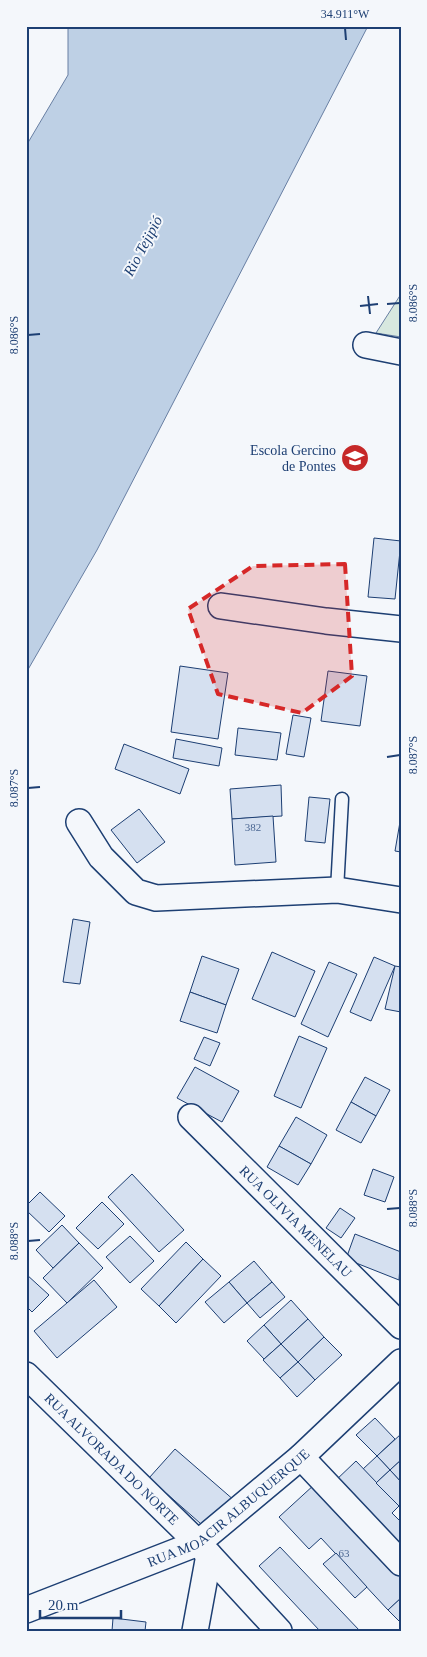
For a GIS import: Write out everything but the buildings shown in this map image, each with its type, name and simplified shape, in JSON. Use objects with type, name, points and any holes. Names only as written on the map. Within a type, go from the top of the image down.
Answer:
[{"type":"street","points":[[366,345],[401,352]]},
{"type":"street","points":[[221,606],[326,621],[401,628]]},
{"type":"street","points":[[79,822],[101,857],[136,892],[156,898],[337,890],[401,900]]},
{"type":"street","name":"RUA OLIVIA MENELAU","points":[[191,1116],[401,1326]]},
{"type":"street","name":"RUA MOACIR ALBUQUERQUE","points":[[26,1610],[203,1549],[401,1362]]},
{"type":"street","name":"RUA ALVORADA DO NORTE","points":[[26,1375],[203,1549],[279,1631]]},
{"type":"street","points":[[301,1457],[401,1563]]},
{"type":"street","points":[[195,1631],[203,1549]]},
{"type":"lane","points":[[337,890],[342,799]]},
{"type":"highlighted area","points":[[345,564],[352,676],[302,713],[218,694],[188,609],[253,566]]},
{"type":"shaded area","points":[[401,294],[401,337],[376,333]]},
{"type":"water","name":"Rio Tejipió","points":[[68,26],[368,26],[97,550],[26,673],[26,146],[68,75]]},
{"type":"place","name":"Escola Gercino de Pontes","points":[[355,458]]}]
